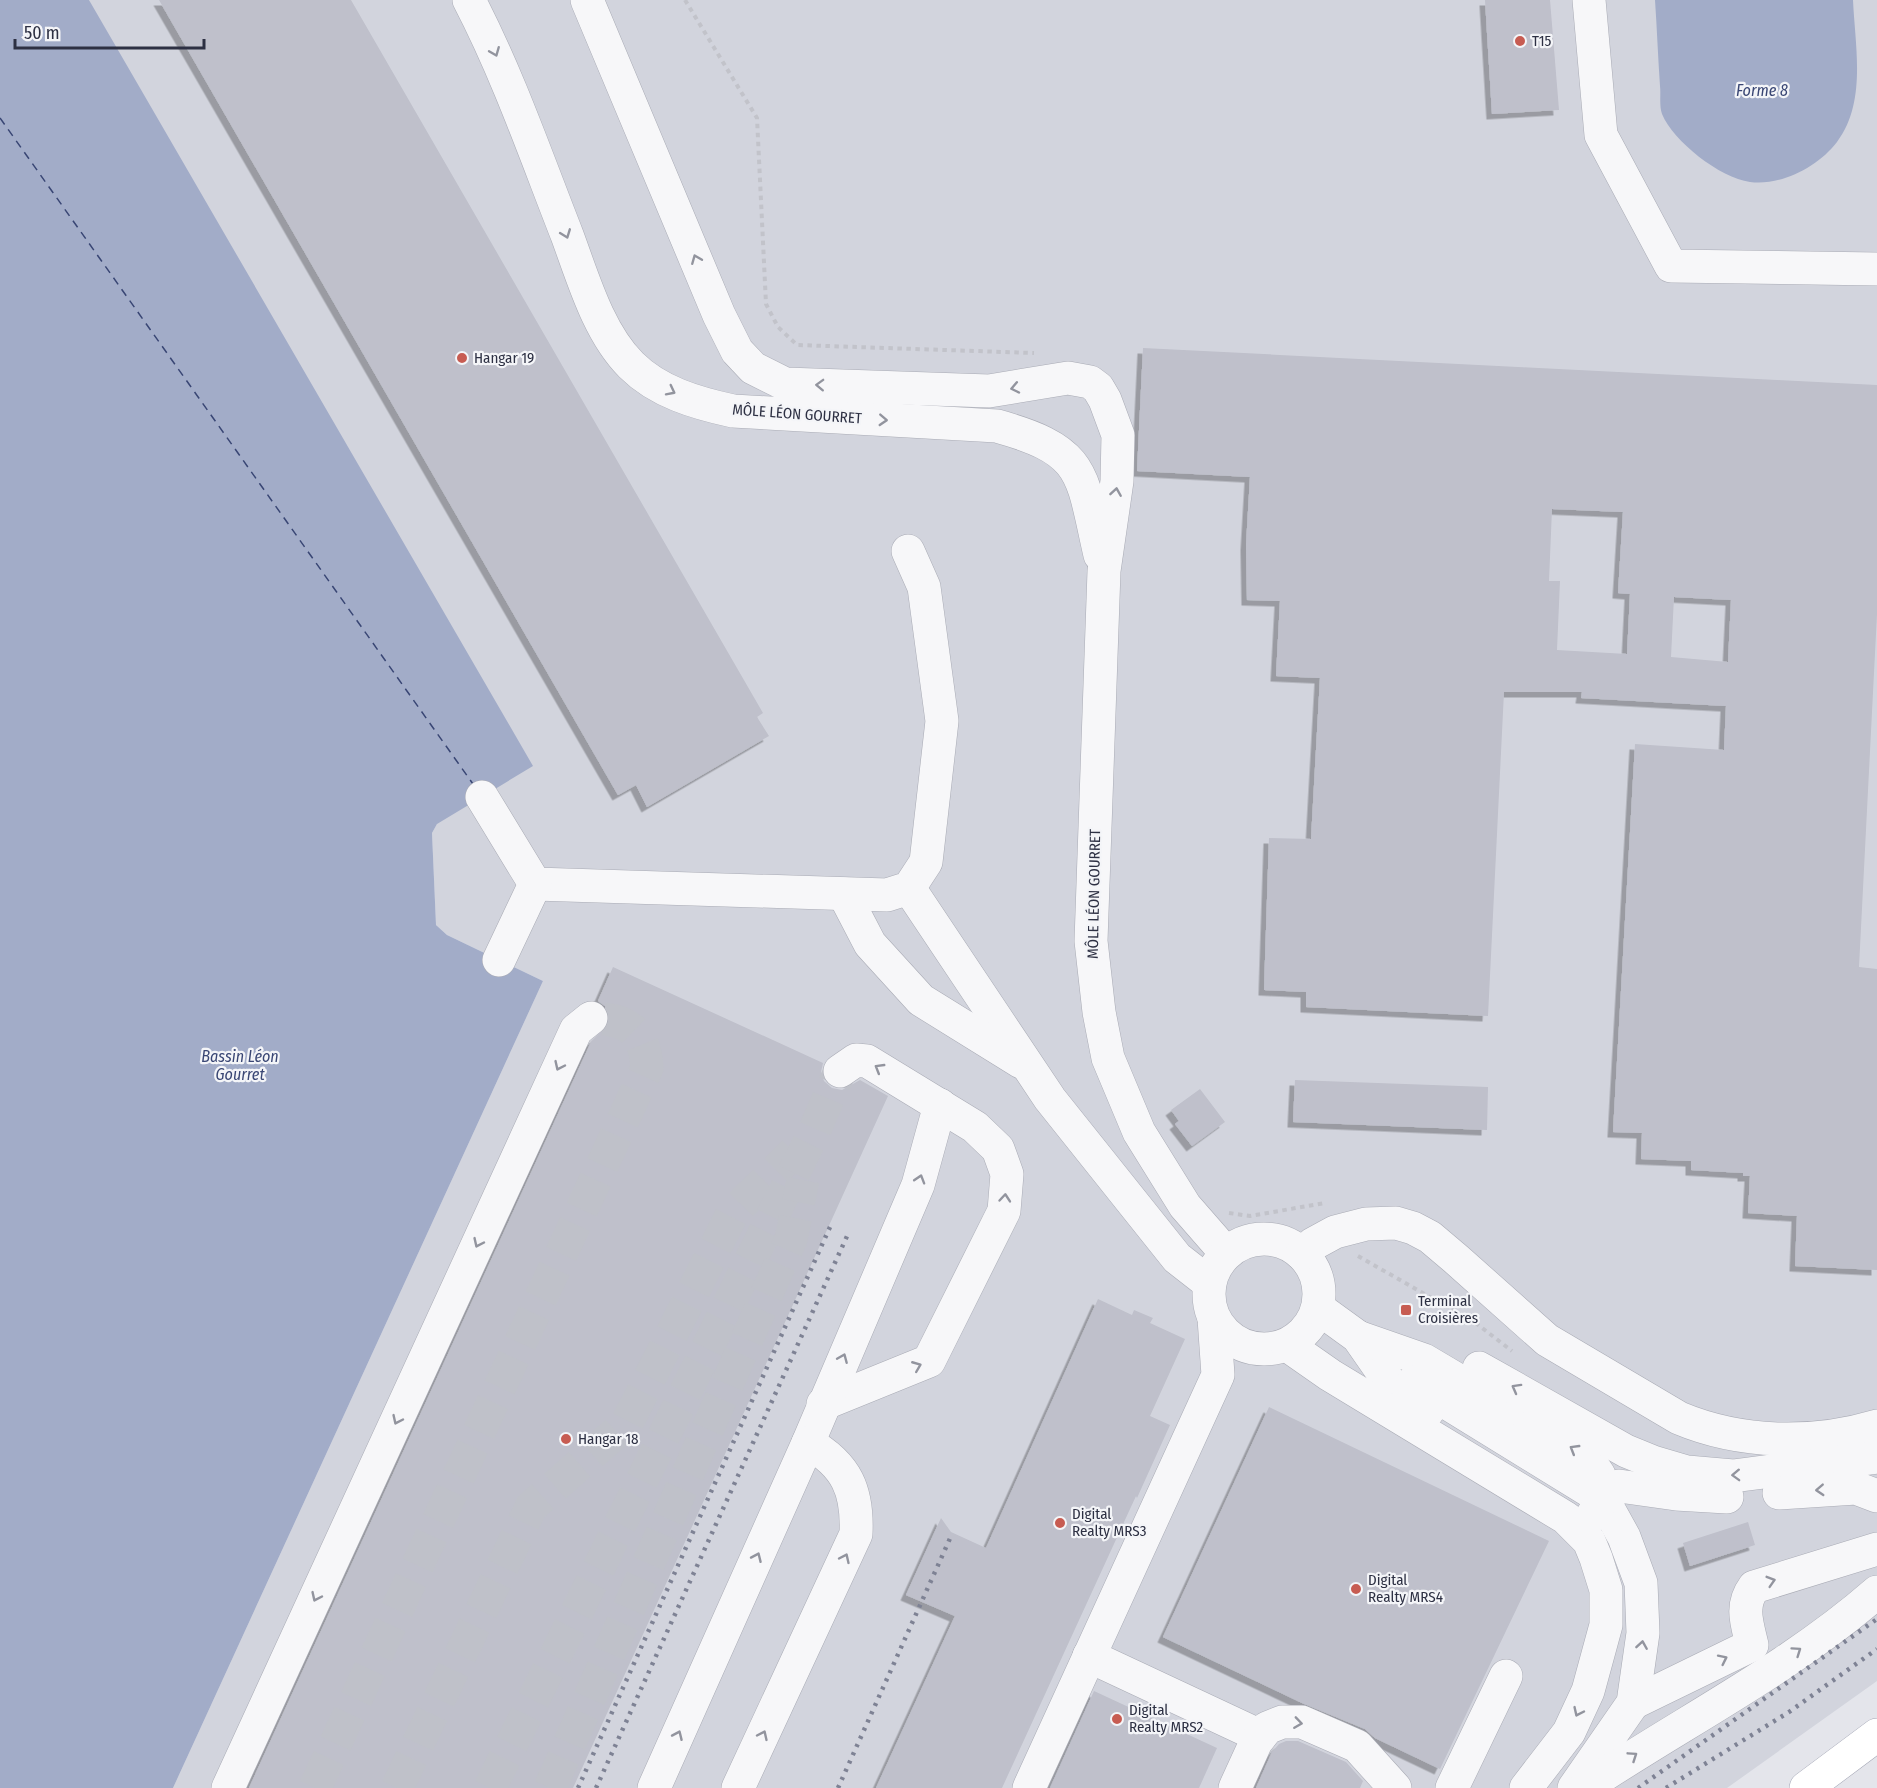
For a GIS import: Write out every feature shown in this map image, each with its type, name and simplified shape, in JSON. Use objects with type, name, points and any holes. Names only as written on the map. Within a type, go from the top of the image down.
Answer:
[{"type":"main road","points":[[1806,1788],[1877,1735]]},
{"type":"main road","points":[[1785,1788],[1836,1766]]},
{"type":"lane","name":"MÔLE LÉON GOURRET","points":[[469,0],[492,45],[592,298],[614,343],[631,366],[669,392],[702,405],[733,411],[997,426],[1026,434],[1052,446],[1066,457],[1082,477],[1104,571]]},
{"type":"lane","name":"MÔLE LÉON GOURRET","points":[[588,0],[719,315],[738,351],[753,368],[785,384],[989,391],[1054,379],[1090,382],[1098,388],[1105,400],[1118,435],[1117,481],[1104,571],[1090,941],[1099,1012],[1108,1058],[1139,1132],[1185,1206],[1226,1253]]},
{"type":"lane","points":[[1589,0],[1601,135],[1671,266],[1877,269]]},
{"type":"lane","points":[[535,884],[887,895],[909,888],[926,862],[942,721],[924,587],[908,551]]},
{"type":"lane","points":[[482,797],[535,884]]},
{"type":"lane","points":[[499,960],[535,884]]},
{"type":"lane","points":[[909,888],[1050,1099],[1177,1258],[1209,1283]]},
{"type":"lane","points":[[844,894],[870,944],[921,1000],[1030,1068]]},
{"type":"lane","points":[[228,1788],[576,1030],[591,1018]]},
{"type":"lane","points":[[824,1404],[929,1361],[1004,1211],[1007,1174],[998,1149],[975,1126],[867,1061],[856,1060],[840,1071]]},
{"type":"lane","points":[[654,1788],[808,1443],[918,1185],[940,1106]]},
{"type":"lane","points":[[1302,1254],[1313,1244],[1335,1232],[1366,1224],[1396,1223],[1430,1237],[1546,1340],[1696,1425],[1722,1432],[1807,1441],[1849,1434],[1877,1426]]},
{"type":"lane","points":[[1029,1788],[1218,1375],[1214,1318],[1209,1301],[1209,1283],[1215,1267],[1226,1253],[1241,1244],[1257,1239],[1273,1239],[1289,1245],[1302,1254],[1317,1279],[1318,1308],[1306,1330],[1281,1347],[1218,1375]]},
{"type":"lane","points":[[1318,1308],[1366,1347],[1397,1392],[1624,1537],[1641,1583],[1644,1633],[1633,1703],[1574,1788]]},
{"type":"lane","points":[[1214,1318],[1224,1333],[1239,1343],[1257,1349],[1281,1347],[1566,1518],[1595,1519]]},
{"type":"lane","points":[[1366,1347],[1436,1344],[1626,1450],[1653,1462],[1687,1472],[1733,1476],[1877,1457]]},
{"type":"lane","points":[[1366,1347],[1424,1360],[1586,1456],[1599,1475],[1595,1519],[1606,1590],[1606,1625],[1588,1691],[1569,1732],[1526,1788]]},
{"type":"lane","points":[[1330,1375],[1375,1422],[1550,1528],[1570,1551],[1582,1570],[1596,1657],[1605,1674],[1633,1703]]},
{"type":"lane","points":[[738,1788],[856,1534],[857,1508],[845,1476],[830,1456],[808,1443]]},
{"type":"lane","points":[[1595,1519],[1619,1486],[1632,1486],[1676,1494],[1740,1497],[1818,1489],[1856,1488],[1877,1496]]},
{"type":"lane","points":[[1633,1703],[1752,1645],[1744,1610],[1746,1597],[1754,1587],[1877,1549]]},
{"type":"lane","points":[[1584,1788],[1770,1670],[1856,1611],[1877,1592]]},
{"type":"lane","points":[[1089,1656],[1260,1736]]},
{"type":"lane","points":[[1452,1788],[1506,1676]]},
{"type":"lane","points":[[1235,1788],[1260,1736],[1267,1728],[1282,1722],[1302,1722],[1357,1746],[1395,1788]]},
{"type":"path","points":[[685,0],[757,118],[766,304],[778,327],[797,345],[1041,353]]},
{"type":"shaded area","points":[[89,0],[1877,0],[1877,1681],[1727,1788],[173,1788],[543,981],[447,935],[436,925],[432,833],[437,824]]},
{"type":"water","name":"Bassin Léon Gourret","points":[[0,0],[89,0],[533,766],[437,824],[432,833],[436,925],[447,935],[543,981],[173,1788],[0,1788]]},
{"type":"water","name":"Forme 8","points":[[1655,0],[1853,0],[1857,55],[1856,92],[1846,126],[1837,142],[1809,167],[1774,181],[1750,182],[1738,179],[1699,157],[1676,135],[1661,111]]},
{"type":"building","name":"Hangar 19","points":[[159,0],[351,0],[763,713],[757,717],[769,736],[647,807],[636,785],[618,795]]},
{"type":"building","name":"T15","points":[[1485,0],[1550,0],[1559,110],[1492,114]]},
{"type":"building","points":[[1143,348],[1877,385],[1877,614],[1859,967],[1877,969],[1877,1270],[1795,1266],[1797,1216],[1748,1213],[1750,1176],[1743,1176],[1743,1173],[1691,1170],[1691,1161],[1641,1159],[1642,1133],[1613,1132],[1635,744],[1724,750],[1726,706],[1581,698],[1582,692],[1504,692],[1488,1016],[1306,1007],[1306,992],[1264,990],[1269,838],[1311,839],[1320,678],[1276,676],[1280,601],[1247,600],[1246,545],[1250,477],[1137,471]],"holes":[[[1552,509],[1623,512],[1618,593],[1630,594],[1627,654],[1557,650],[1560,581],[1549,581]],[[1674,597],[1731,600],[1728,662],[1671,657]]]},
{"type":"building","name":"Hangar 18","points":[[613,967],[823,1063],[821,1072],[824,1081],[832,1088],[842,1090],[860,1080],[888,1096],[573,1788],[249,1788],[591,1042],[608,1025],[609,1015],[605,1006],[598,1001]]},
{"type":"building","points":[[1295,1080],[1488,1087],[1487,1130],[1293,1122]]},
{"type":"building","points":[[1200,1089],[1225,1122],[1192,1146],[1175,1124],[1179,1121],[1171,1110]]},
{"type":"building","name":"Digital Realty MRS3","points":[[1098,1299],[1132,1315],[1134,1310],[1153,1318],[1150,1323],[1185,1339],[1150,1416],[1170,1425],[1137,1498],[1136,1496],[1002,1788],[876,1788],[955,1616],[906,1595],[941,1518],[951,1532],[986,1548]]},
{"type":"building","name":"Digital Realty MRS4","points":[[1269,1407],[1549,1541],[1440,1769],[1375,1738],[1365,1729],[1302,1703],[1163,1637]]},
{"type":"building","points":[[1748,1522],[1755,1545],[1690,1566],[1683,1543]]},
{"type":"building","name":"Digital Realty MRS2","points":[[1094,1691],[1217,1748],[1199,1788],[1050,1788]]},
{"type":"building","points":[[1286,1741],[1298,1741],[1346,1762],[1363,1781],[1360,1788],[1256,1788],[1272,1752],[1279,1744]]},
{"type":"ferry route","points":[[0,118],[473,784]]},
{"type":"tunnel","points":[[315,1788],[647,1068],[642,1044],[632,1029],[615,1021],[591,1018]]},
{"type":"tunnel","points":[[490,1788],[813,1134],[840,1071]]},
{"type":"tunnel","points":[[397,1788],[531,1507],[627,1423],[732,1214],[794,1152]]},
{"type":"tunnel","points":[[550,1788],[791,1239],[803,1180]]},
{"type":"railway","points":[[578,1788],[830,1227]]},
{"type":"railway","points":[[596,1788],[848,1234]]},
{"type":"railway","points":[[838,1788],[952,1534]]},
{"type":"railway","points":[[1638,1788],[1877,1619]]},
{"type":"railway","points":[[1666,1788],[1789,1712],[1877,1649]]},
{"type":"place","name":"T15","points":[[1520,41]]},
{"type":"place","name":"Hangar 19","points":[[462,358]]},
{"type":"place","name":"Terminal Croisières","points":[[1406,1310]]},
{"type":"place","name":"Hangar 18","points":[[566,1439]]},
{"type":"place","name":"Digital Realty MRS3","points":[[1060,1523]]},
{"type":"place","name":"Digital Realty MRS4","points":[[1356,1589]]},
{"type":"place","name":"Digital Realty MRS2","points":[[1117,1719]]}]
